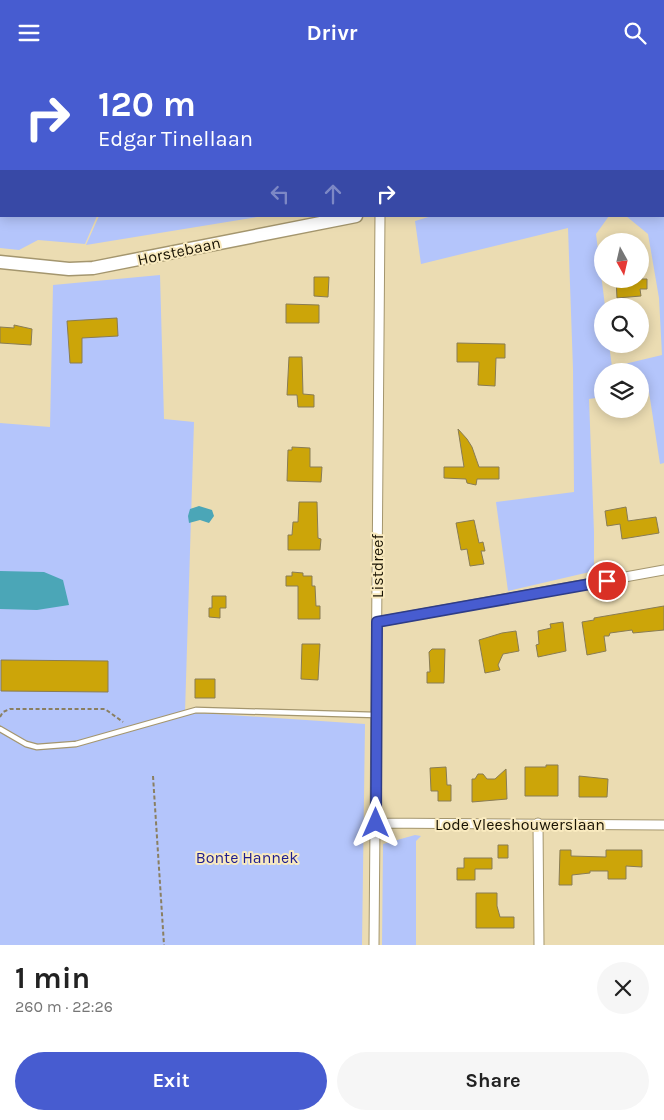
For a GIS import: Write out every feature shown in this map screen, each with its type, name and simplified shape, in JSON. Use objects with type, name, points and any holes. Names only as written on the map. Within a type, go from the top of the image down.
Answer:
[{"type":"street","name":"Horstebaan","points":[[0,262],[69,269],[93,268],[351,217]]},
{"type":"street","name":"Listdreef","points":[[374,945],[380,217]]},
{"type":"street","points":[[377,622],[664,570]]},
{"type":"street","name":"Lode Vleeshouwerslaan","points":[[376,823],[664,825]]},
{"type":"street","points":[[538,823],[539,945]]},
{"type":"lane","points":[[0,729],[26,744],[37,747],[76,743],[196,710],[376,715]]},
{"type":"path","points":[[0,717],[10,709],[105,709],[130,728]]},
{"type":"path","points":[[153,776],[164,945]]},
{"type":"green space","points":[[0,217],[97,217],[85,244],[38,240],[19,250],[0,248]]},
{"type":"green space","points":[[99,217],[257,217],[86,245]]},
{"type":"green space","points":[[429,217],[608,217],[597,233],[594,233],[594,288],[603,288],[604,298],[594,298],[594,353],[610,353],[611,363],[594,363],[594,398],[589,399],[594,571],[508,591],[496,502],[574,492],[573,369],[568,228],[421,264],[415,221]]},
{"type":"green space","points":[[627,217],[664,217],[664,463],[660,464],[649,392],[649,363],[629,363],[662,355],[659,298],[649,233]]},
{"type":"green space","name":"Bonte Hannek","points":[[160,275],[164,419],[194,422],[185,712],[365,724],[362,945],[0,945],[0,423],[50,427],[53,285]]},
{"type":"green space","points":[[415,835],[421,836],[416,841],[416,945],[382,945],[383,844]]},
{"type":"shaded area","points":[[199,506],[212,510],[214,516],[209,523],[200,520],[189,523],[190,509]]},
{"type":"shaded area","points":[[0,571],[44,572],[63,580],[69,605],[37,610],[0,609]]},
{"type":"building","points":[[314,277],[329,277],[328,297],[314,296]]},
{"type":"building","points":[[616,288],[647,288],[640,289],[641,296],[617,298]]},
{"type":"building","points":[[286,304],[319,305],[319,323],[286,323]]},
{"type":"building","points":[[117,318],[118,336],[82,338],[82,363],[70,363],[67,321]]},
{"type":"building","points":[[14,325],[32,329],[31,345],[0,343],[0,327],[14,328]]},
{"type":"building","points":[[457,343],[505,344],[505,358],[496,358],[495,386],[478,385],[479,362],[457,362]]},
{"type":"building","points":[[289,357],[302,357],[303,394],[314,395],[314,407],[298,407],[297,395],[287,395]]},
{"type":"building","points":[[458,429],[472,447],[479,467],[499,467],[499,479],[477,479],[476,485],[467,483],[466,479],[444,478],[444,467],[464,467]]},
{"type":"building","points":[[292,447],[310,448],[310,467],[322,467],[321,482],[287,481],[288,450],[292,450]]},
{"type":"building","points":[[299,502],[317,502],[318,538],[321,539],[320,550],[288,550],[288,535],[292,535],[293,522],[298,522]]},
{"type":"building","points":[[626,507],[628,521],[656,517],[659,533],[622,539],[620,524],[607,526],[605,511]]},
{"type":"building","points":[[474,520],[479,543],[483,542],[485,551],[481,551],[484,564],[470,566],[467,549],[461,550],[456,523]]},
{"type":"building","points":[[292,572],[303,573],[303,576],[312,576],[312,586],[315,586],[316,606],[320,606],[320,619],[298,619],[298,586],[286,586],[286,576],[292,576]]},
{"type":"building","points":[[212,596],[226,596],[226,608],[220,608],[220,618],[209,617],[209,608],[212,608]]},
{"type":"building","points":[[664,606],[664,630],[633,633],[632,630],[610,633],[609,636],[604,636],[606,651],[587,655],[582,622],[594,620],[594,618]]},
{"type":"building","points":[[563,622],[566,651],[538,657],[536,645],[539,644],[538,631],[551,628],[550,624]]},
{"type":"building","points":[[516,631],[519,651],[503,654],[498,665],[500,670],[485,673],[479,640]]},
{"type":"building","points":[[302,644],[320,644],[318,680],[301,679]]},
{"type":"building","points":[[432,649],[445,649],[444,683],[427,683],[427,672],[430,672],[429,652]]},
{"type":"building","points":[[1,660],[108,661],[108,692],[1,691]]},
{"type":"building","points":[[195,679],[215,679],[215,698],[195,698]]},
{"type":"building","points":[[546,765],[558,765],[558,796],[525,796],[525,767],[546,767]]},
{"type":"building","points":[[446,767],[447,785],[451,785],[451,801],[438,801],[438,791],[431,791],[430,768]]},
{"type":"building","points":[[506,769],[507,799],[472,802],[472,779],[475,779],[478,774],[483,774],[487,779],[495,779]]},
{"type":"building","points":[[579,776],[608,779],[607,797],[579,797]]},
{"type":"building","points":[[498,845],[508,845],[508,858],[498,858]]},
{"type":"building","points":[[560,850],[571,850],[571,856],[606,857],[606,850],[642,850],[642,867],[626,866],[626,879],[608,879],[608,871],[590,871],[590,873],[572,875],[572,885],[559,885]]},
{"type":"building","points":[[464,858],[492,858],[492,869],[475,869],[475,880],[457,880],[457,868],[464,868]]},
{"type":"building","points":[[476,893],[497,893],[497,906],[500,917],[514,917],[514,928],[476,928]]},
{"type":"route","points":[[376,823],[377,622],[607,581]]}]
